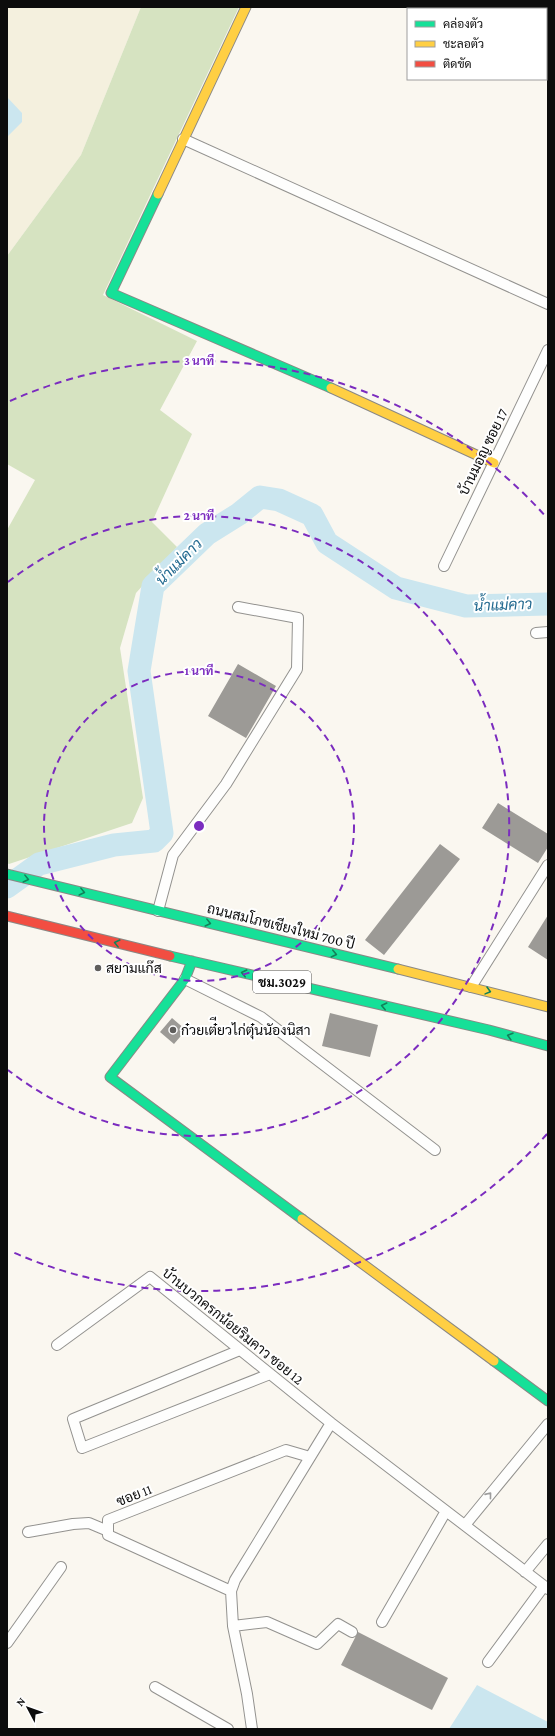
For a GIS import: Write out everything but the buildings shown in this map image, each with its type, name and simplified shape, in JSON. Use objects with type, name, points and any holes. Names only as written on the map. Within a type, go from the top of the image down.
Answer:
[{"type":"street","points":[[246,7],[182,139],[111,293],[314,381],[494,463]]},
{"type":"street","points":[[182,139],[548,304]]},
{"type":"street","name":"บ้านมอญ ซอย 17","points":[[444,566],[548,350]]},
{"type":"street","points":[[158,911],[173,854],[226,784],[297,669],[298,618],[238,607]]},
{"type":"street","points":[[536,633],[548,632]]},
{"type":"street","points":[[471,987],[548,865]]},
{"type":"street","name":"ถนนสมโภชเชียงใหม่ 700 ปี","points":[[7,874],[548,1007]]},
{"type":"street","name":"ชม.3029","points":[[7,916],[192,961],[489,1030],[548,1046]]},
{"type":"street","points":[[192,961],[185,979],[110,1077],[548,1401]]},
{"type":"street","points":[[185,979],[261,1017],[435,1150]]},
{"type":"street","name":"บ้านบวกครกน้อยริมคาว ซอย 12","points":[[57,1344],[150,1277],[331,1423],[546,1587]]},
{"type":"street","points":[[240,1350],[74,1419],[82,1448],[270,1374]]},
{"type":"street","points":[[252,1729],[247,1694],[233,1626],[231,1591],[235,1580],[331,1423]]},
{"type":"street","points":[[464,1525],[548,1424]]},
{"type":"street","name":"ซอย 11","points":[[108,1531],[108,1520],[286,1450],[310,1457]]},
{"type":"street","points":[[382,1622],[446,1510]]},
{"type":"street","points":[[28,1532],[89,1523],[108,1531],[108,1535],[231,1591]]},
{"type":"street","points":[[525,1572],[548,1544]]},
{"type":"street","points":[[7,1643],[61,1567]]},
{"type":"street","points":[[488,1662],[546,1587]]},
{"type":"street","points":[[233,1626],[267,1622],[316,1644],[338,1624],[352,1632]]},
{"type":"street","points":[[154,1687],[228,1729]]},
{"type":"shaded area","points":[[7,7],[141,7],[81,155],[7,256]]},
{"type":"green space","points":[[141,7],[239,7],[103,295],[197,341],[160,410],[192,434],[152,522],[177,547],[136,593],[120,648],[143,798],[132,823],[9,864],[7,863],[7,530],[35,480],[7,464],[7,256],[81,155]]},
{"type":"water","points":[[7,97],[22,113],[22,122],[7,137]]},
{"type":"water","points":[[477,1685],[548,1722],[548,1729],[449,1729]]},
{"type":"waterway","name":"น้ำแม่คาว","points":[[7,887],[39,864],[114,845],[154,841],[162,833],[139,671],[153,586],[207,534],[239,514],[260,497],[279,500],[312,515],[327,543],[396,588],[466,606],[548,604]]},
{"type":"traffic: fast","points":[[158,194],[111,293],[331,388]]},
{"type":"traffic: fast","points":[[7,874],[398,969]]},
{"type":"traffic: fast","points":[[170,956],[489,1030],[548,1046]]},
{"type":"traffic: fast","points":[[192,961],[185,979],[110,1077],[302,1219]]},
{"type":"traffic: fast","points":[[494,1361],[548,1401]]},
{"type":"traffic: slow","points":[[158,194],[246,7]]},
{"type":"traffic: slow","points":[[331,388],[494,463]]},
{"type":"traffic: slow","points":[[398,969],[548,1007]]},
{"type":"traffic: slow","points":[[302,1219],[494,1361]]},
{"type":"traffic: jam","points":[[7,916],[170,956]]},
{"type":"place","name":"สยามแก๊ส","points":[[98,968]]},
{"type":"place","name":"ก๋วยเต๋ียวไก่ตุ๋นนัองนิสา","points":[[173,1030]]}]
